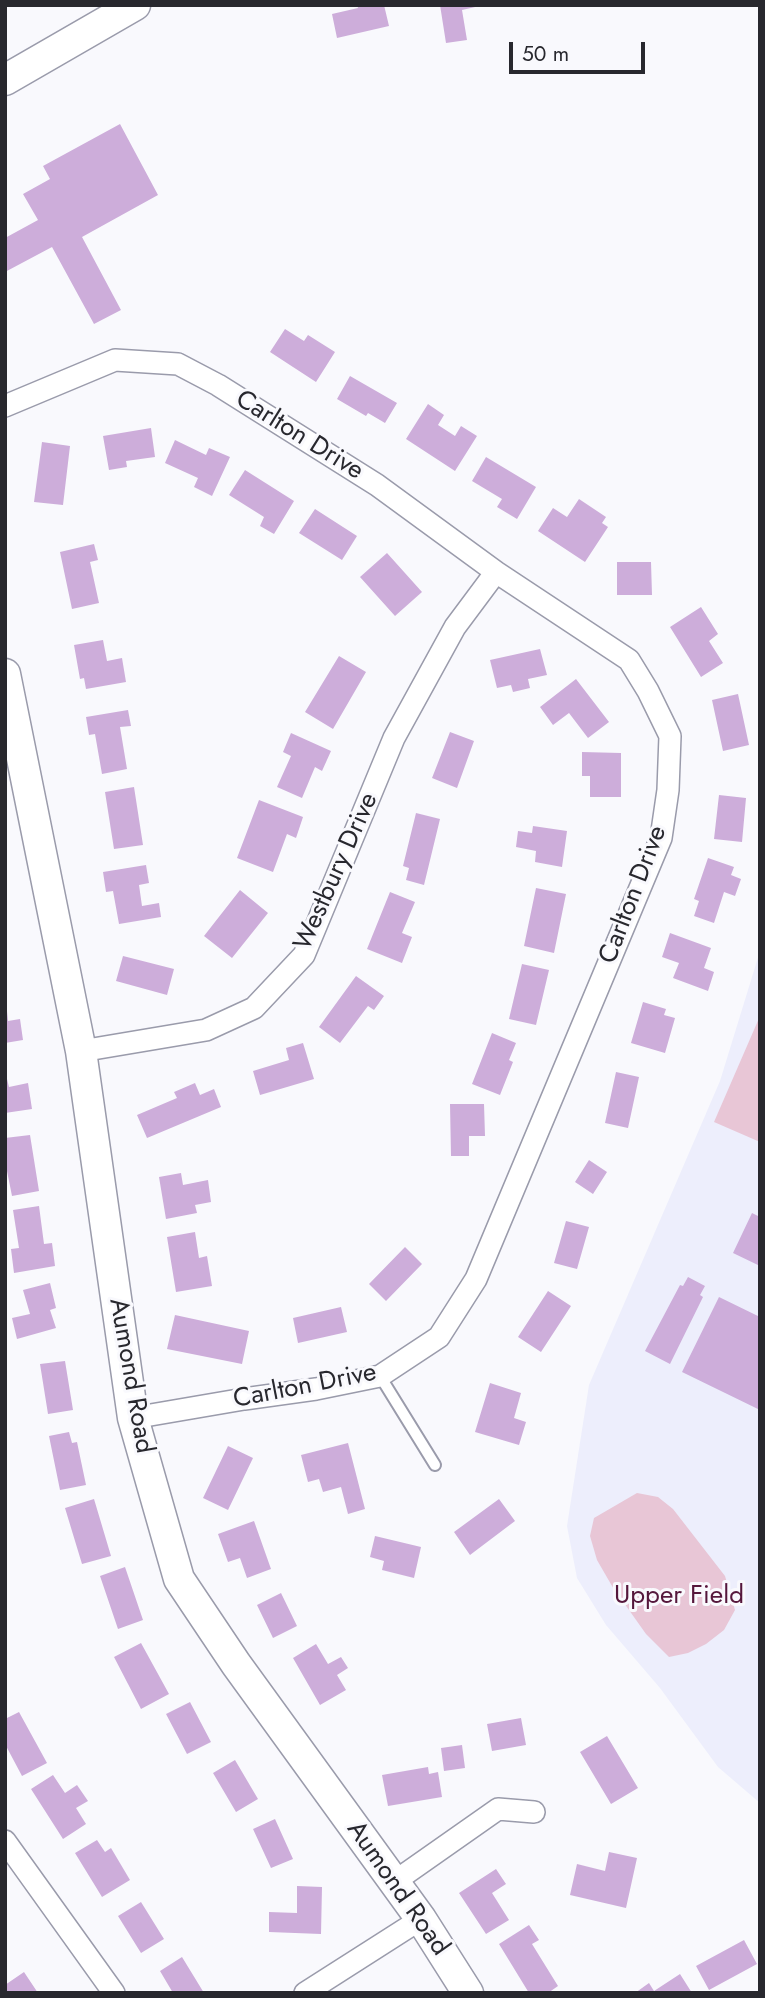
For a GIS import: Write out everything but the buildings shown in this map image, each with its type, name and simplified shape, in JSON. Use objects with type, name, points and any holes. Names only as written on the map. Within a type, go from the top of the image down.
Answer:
[{"type":"street","points":[[5,80],[135,5]]},
{"type":"street","name":"Carlton Drive","points":[[5,406],[116,360],[178,363],[377,485],[496,572],[629,660],[670,736],[668,790],[661,838],[476,1279],[439,1336],[380,1376],[133,1418]]},
{"type":"street","name":"Westbury Drive","points":[[81,1051],[206,1030],[254,1009],[304,955],[394,738],[456,627],[496,572]]},
{"type":"street","name":"Aumond Road","points":[[5,674],[81,1051],[133,1418],[179,1579],[236,1664],[421,1919],[468,1993]]},
{"type":"street","points":[[394,1882],[498,1809],[534,1812]]},
{"type":"street","points":[[5,1841],[114,1993]]},
{"type":"street","points":[[305,1993],[421,1919]]},
{"type":"lane","points":[[380,1376],[435,1465]]},
{"type":"shaded area","points":[[760,951],[760,1803],[718,1767],[660,1688],[606,1625],[577,1578],[567,1526],[589,1385],[720,1081]]},
{"type":"green space","points":[[760,1016],[760,1142],[714,1122]]},
{"type":"green space","name":"Upper Field","points":[[637,1493],[658,1497],[673,1509],[725,1576],[735,1610],[724,1630],[706,1644],[688,1653],[669,1657],[646,1634],[597,1560],[590,1536],[594,1518]]}]
